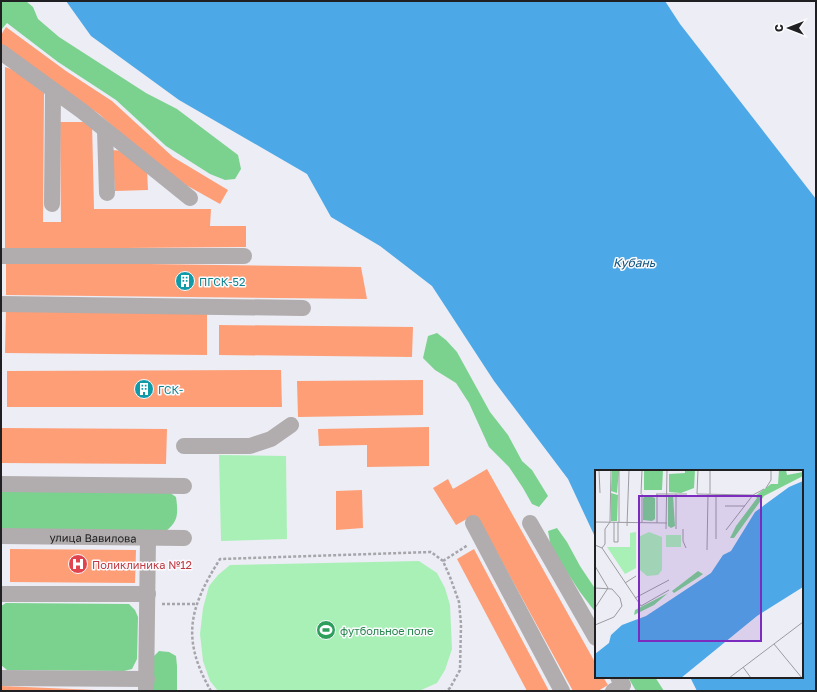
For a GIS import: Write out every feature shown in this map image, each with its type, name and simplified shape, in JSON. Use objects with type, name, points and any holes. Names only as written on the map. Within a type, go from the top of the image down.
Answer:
[{"type":"street","points":[[1,52],[190,198]]},
{"type":"street","points":[[52,204],[53,91]]},
{"type":"street","points":[[105,131],[107,193]]},
{"type":"street","points":[[1,256],[244,256]]},
{"type":"street","points":[[1,304],[303,308]]},
{"type":"street","points":[[184,446],[250,446],[271,439],[290,425]]},
{"type":"street","points":[[1,484],[184,486]]},
{"type":"street","points":[[473,522],[562,691]]},
{"type":"street","points":[[530,523],[595,636]]},
{"type":"street","name":"улица Вавилова","points":[[1,536],[184,538]]},
{"type":"street","points":[[1,678],[146,685],[148,538]]},
{"type":"street","points":[[1,594],[147,599]]},
{"type":"street","points":[[613,691],[622,685],[618,678]]},
{"type":"path","points":[[443,561],[481,537]]},
{"type":"path","points":[[211,691],[204,680],[194,653],[191,632],[197,604],[207,580],[220,560],[431,552],[443,561],[459,602],[461,624],[460,670],[450,688],[446,691]]},
{"type":"path","points":[[147,599],[197,604]]},
{"type":"green space","points":[[1,1],[26,1],[33,7],[38,19],[59,37],[146,93],[177,109],[238,155],[241,169],[235,179],[225,180],[210,174],[166,146],[116,100],[58,62],[7,23],[1,30]]},
{"type":"green space","points":[[437,333],[457,352],[490,412],[508,435],[522,461],[532,470],[548,496],[539,507],[532,504],[509,467],[489,447],[469,403],[456,383],[435,370],[423,358],[428,336]]},
{"type":"green space","points":[[219,455],[286,456],[287,539],[221,541]]},
{"type":"green space","points":[[166,490],[176,497],[177,516],[173,524],[166,531],[1,529],[1,491]]},
{"type":"green space","points":[[557,528],[595,588],[595,612],[551,548],[548,531]]},
{"type":"green space","name":"футбольное поле","points":[[419,561],[437,573],[445,588],[450,605],[452,649],[445,670],[437,683],[419,691],[218,691],[210,681],[203,661],[200,634],[203,608],[209,586],[218,575],[230,565]]},
{"type":"green space","points":[[6,603],[129,604],[135,610],[138,617],[137,659],[132,669],[124,671],[7,670],[1,665],[1,606]]},
{"type":"green space","points":[[159,651],[169,652],[176,656],[177,691],[153,691],[153,657]]},
{"type":"green space","points":[[629,678],[656,678],[664,691],[636,691]]},
{"type":"water","name":"Кубань","points":[[66,1],[665,1],[680,24],[816,199],[816,691],[697,691],[690,678],[803,678],[803,470],[595,470],[595,537],[568,479],[494,381],[432,286],[380,246],[331,217],[307,174],[179,100],[91,36]]},
{"type":"building","points":[[6,27],[66,71],[112,101],[173,157],[228,190],[220,204],[186,185],[146,156],[99,114],[56,85],[1,44],[1,35]]},
{"type":"building","points":[[5,67],[14,70],[44,93],[43,222],[61,222],[60,122],[92,122],[94,209],[211,209],[210,226],[246,226],[246,247],[5,249]]},
{"type":"building","points":[[112,150],[124,151],[147,169],[148,190],[115,191]]},
{"type":"building","name":"ПГСК-52","points":[[6,262],[361,267],[367,299],[6,295]]},
{"type":"building","name":"ПГСК-52","points":[[6,311],[207,313],[207,355],[5,353]]},
{"type":"building","points":[[219,325],[413,327],[412,357],[219,355]]},
{"type":"building","name":"ГСК-","points":[[281,370],[282,407],[7,407],[7,371]]},
{"type":"building","points":[[423,380],[423,415],[298,417],[297,381]]},
{"type":"building","points":[[429,427],[429,466],[367,467],[367,445],[319,446],[318,429]]},
{"type":"building","points":[[2,428],[167,429],[166,464],[1,463]]},
{"type":"building","points":[[487,469],[595,662],[595,678],[604,678],[608,685],[598,691],[573,691],[493,545],[474,515],[456,525],[433,488],[448,479],[453,489]]},
{"type":"building","points":[[362,490],[363,528],[336,530],[336,491]]},
{"type":"building","points":[[10,549],[136,550],[135,583],[10,582]]},
{"type":"building","points":[[474,549],[549,691],[527,691],[457,559]]},
{"type":"building","points":[[1,686],[96,690],[96,691],[1,691]]},
{"type":"place","name":"ПГСК-52","points":[[185,281]]},
{"type":"place","name":"ГСК-","points":[[144,389]]},
{"type":"place","name":"Поликлиника №12","points":[[78,564]]},
{"type":"place","name":"футбольное поле","points":[[326,630]]}]
